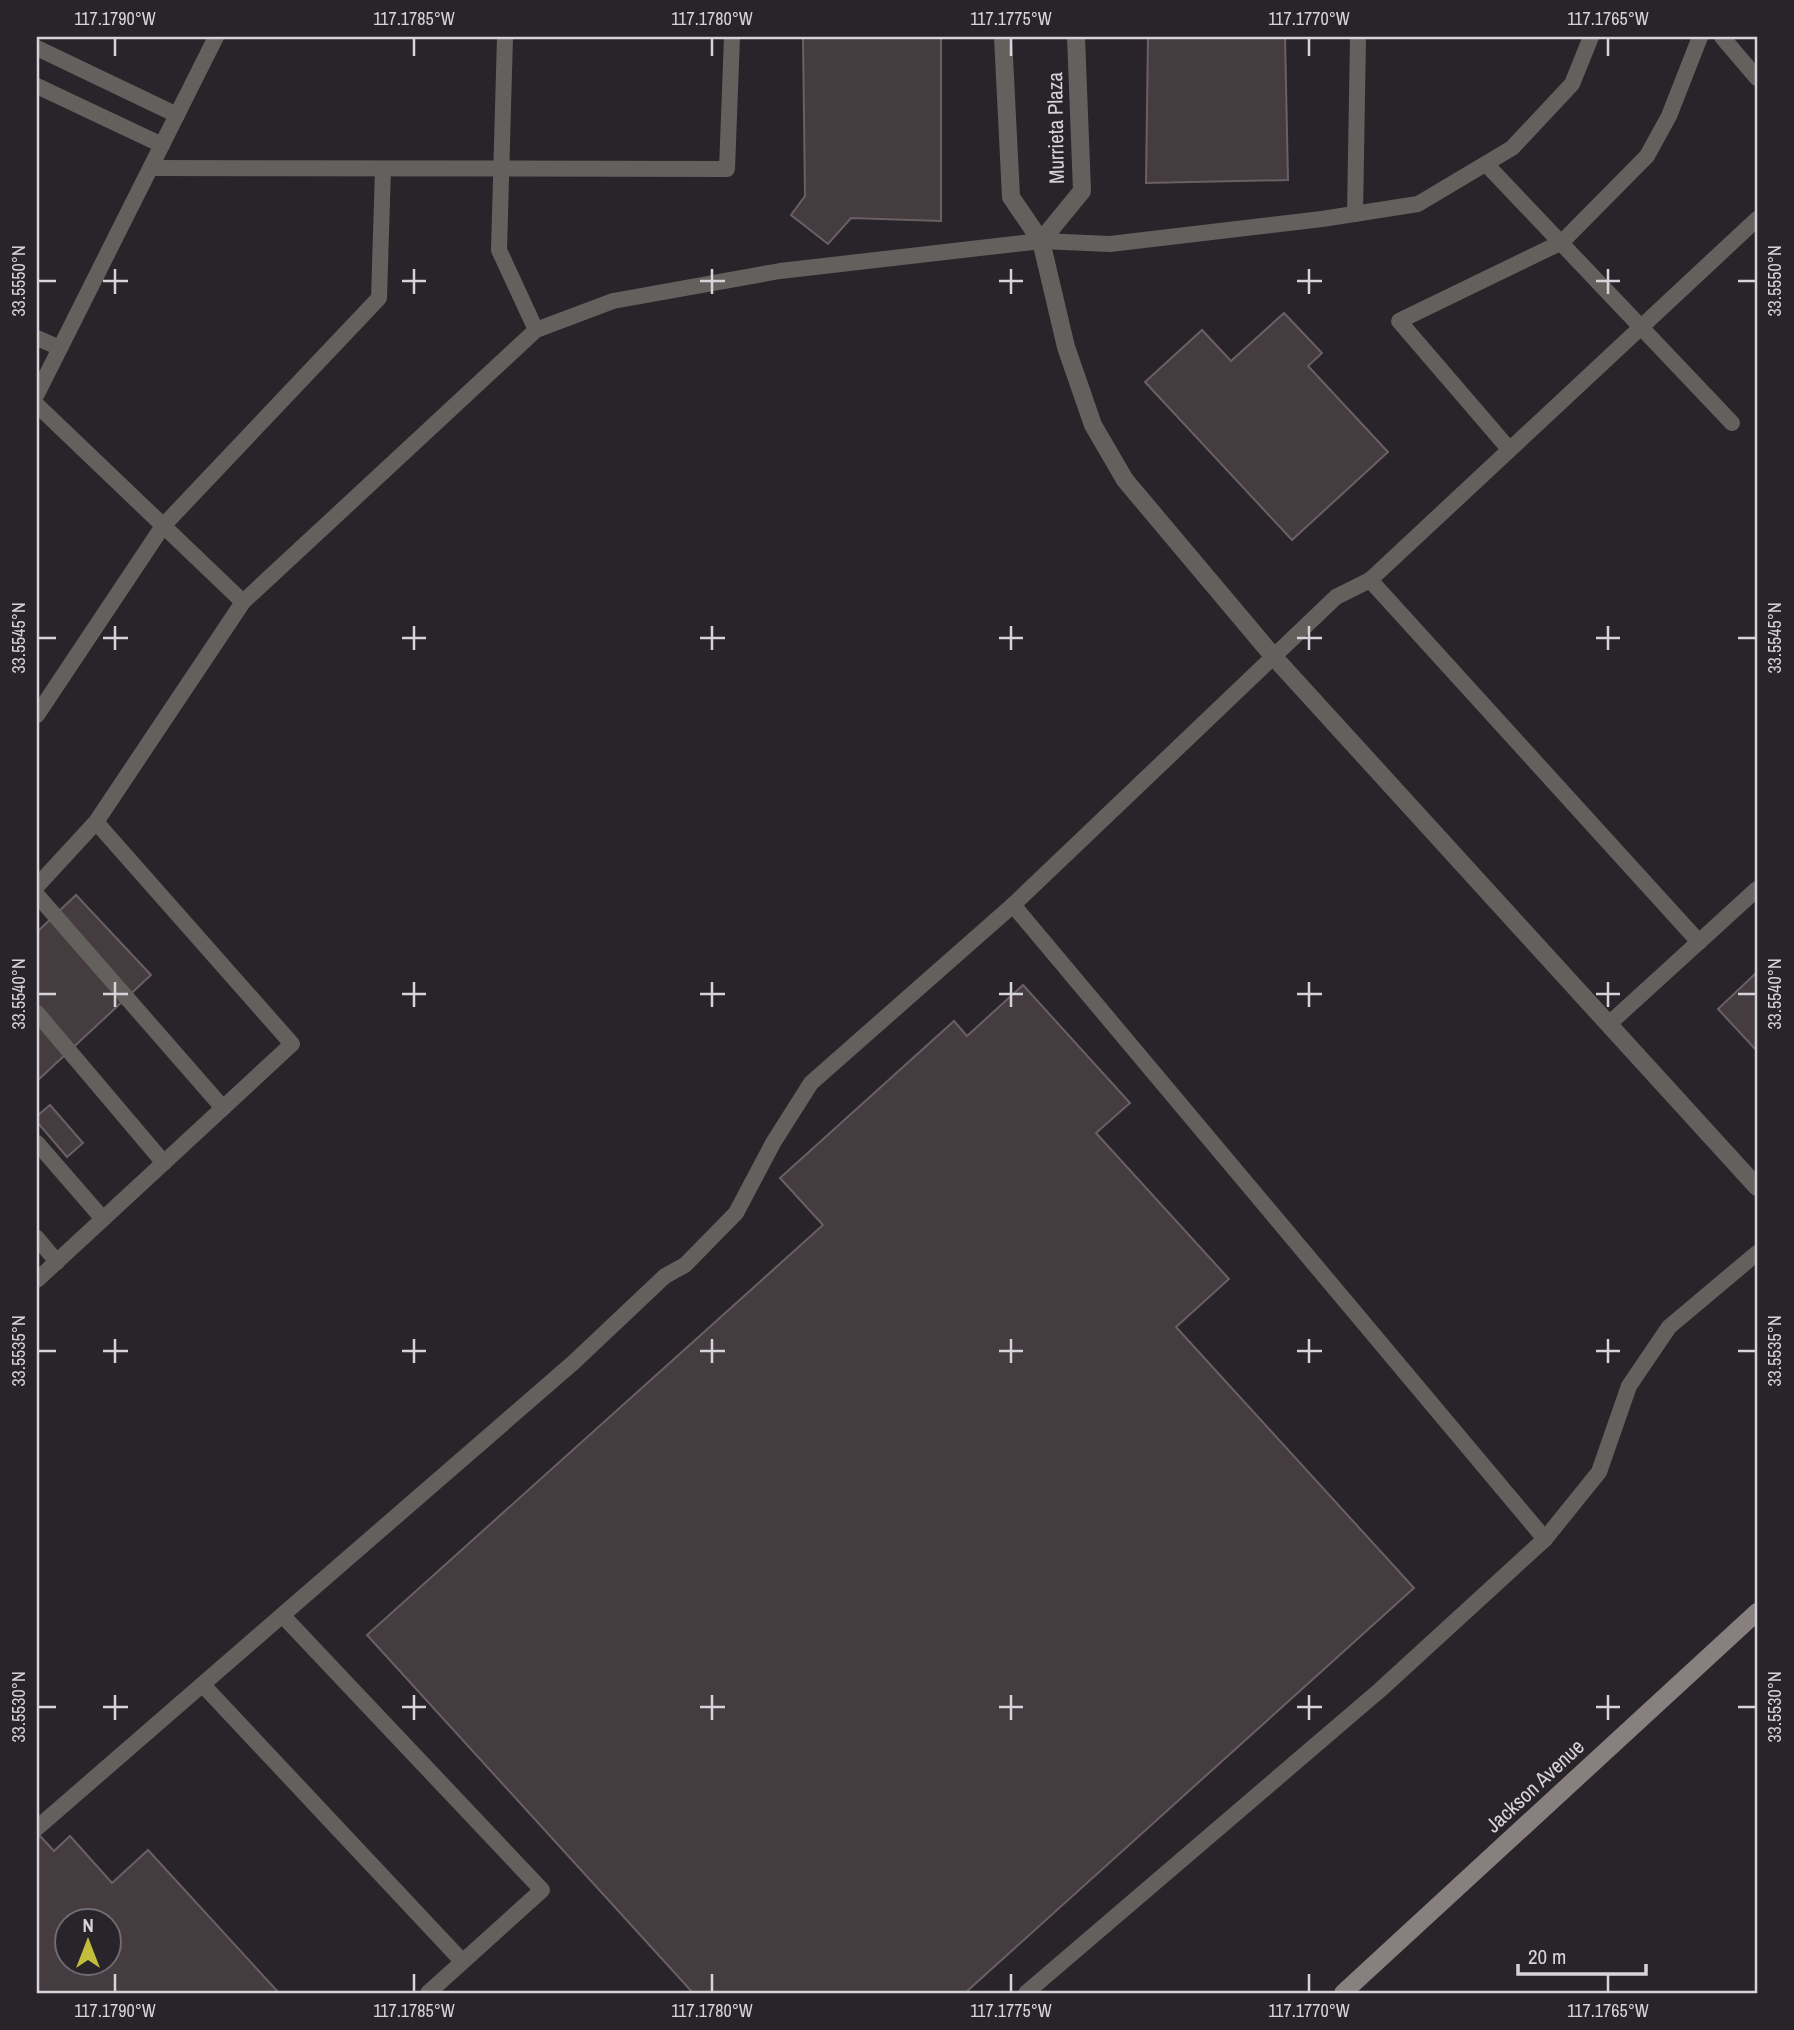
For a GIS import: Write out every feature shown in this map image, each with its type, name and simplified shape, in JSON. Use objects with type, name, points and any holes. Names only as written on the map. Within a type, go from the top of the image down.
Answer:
[{"type":"main road","name":"Jackson Avenue","points":[[1343,1993],[1757,1612]]},
{"type":"street","points":[[1003,37],[1011,197],[1041,242],[1066,347],[1093,425],[1125,480],[1273,656],[1757,1187]]},
{"type":"street","name":"Murrieta Plaza","points":[[1041,242],[1082,191],[1076,37]]},
{"type":"lane","points":[[37,394],[216,37]]},
{"type":"lane","points":[[505,37],[499,250],[536,330]]},
{"type":"lane","points":[[151,168],[727,169],[732,37]]},
{"type":"lane","points":[[1355,214],[1357,37]]},
{"type":"lane","points":[[37,886],[96,822],[243,602],[536,330],[613,301],[780,271],[1041,242],[1110,244],[1418,204],[1512,148],[1572,84],[1591,37]]},
{"type":"lane","points":[[1509,449],[1399,321],[1562,242],[1647,156],[1669,116],[1700,37]]},
{"type":"lane","points":[[1723,37],[1757,78]]},
{"type":"lane","points":[[37,48],[177,114]]},
{"type":"lane","points":[[37,86],[162,145]]},
{"type":"lane","points":[[1486,164],[1732,423]]},
{"type":"lane","points":[[37,715],[163,526],[379,298],[383,169]]},
{"type":"lane","points":[[37,1828],[574,1362],[665,1276],[685,1265],[736,1213],[773,1143],[811,1083],[1013,905],[1336,597],[1370,580],[1638,327],[1757,219]]},
{"type":"lane","points":[[37,338],[60,348]]},
{"type":"lane","points":[[37,405],[243,602]]},
{"type":"lane","points":[[1370,580],[1699,942]]},
{"type":"lane","points":[[37,1280],[292,1044],[96,822]]},
{"type":"lane","points":[[1610,1023],[1757,889]]},
{"type":"lane","points":[[37,895],[223,1108]]},
{"type":"lane","points":[[1013,905],[1545,1539]]},
{"type":"lane","points":[[37,1013],[164,1163]]},
{"type":"lane","points":[[37,1143],[103,1219]]},
{"type":"lane","points":[[37,1238],[57,1262]]},
{"type":"lane","points":[[1027,1993],[1380,1690],[1545,1539],[1599,1472],[1629,1387],[1669,1327],[1757,1253]]},
{"type":"lane","points":[[283,1616],[542,1890],[428,1993]]},
{"type":"lane","points":[[203,1685],[462,1961]]},
{"type":"building","points":[[803,37],[941,37],[941,221],[851,218],[828,244],[791,215],[805,196]]},
{"type":"building","points":[[1148,37],[1285,37],[1288,180],[1146,183]]},
{"type":"building","points":[[1284,313],[1322,353],[1308,366],[1388,452],[1292,540],[1145,382],[1202,330],[1231,361]]},
{"type":"building","points":[[76,895],[151,975],[37,1081],[37,932]]},
{"type":"building","points":[[1757,972],[1757,1051],[1718,1009]]},
{"type":"building","points":[[1023,985],[1130,1103],[1096,1133],[1229,1279],[1176,1327],[1414,1588],[965,1993],[693,1993],[367,1635],[823,1225],[780,1178],[954,1021],[967,1036]]},
{"type":"building","points":[[50,1105],[83,1143],[67,1157],[37,1122],[37,1116]]},
{"type":"building","points":[[40,1836],[54,1851],[70,1836],[112,1883],[148,1850],[279,1993],[37,1993],[37,1838]]}]
